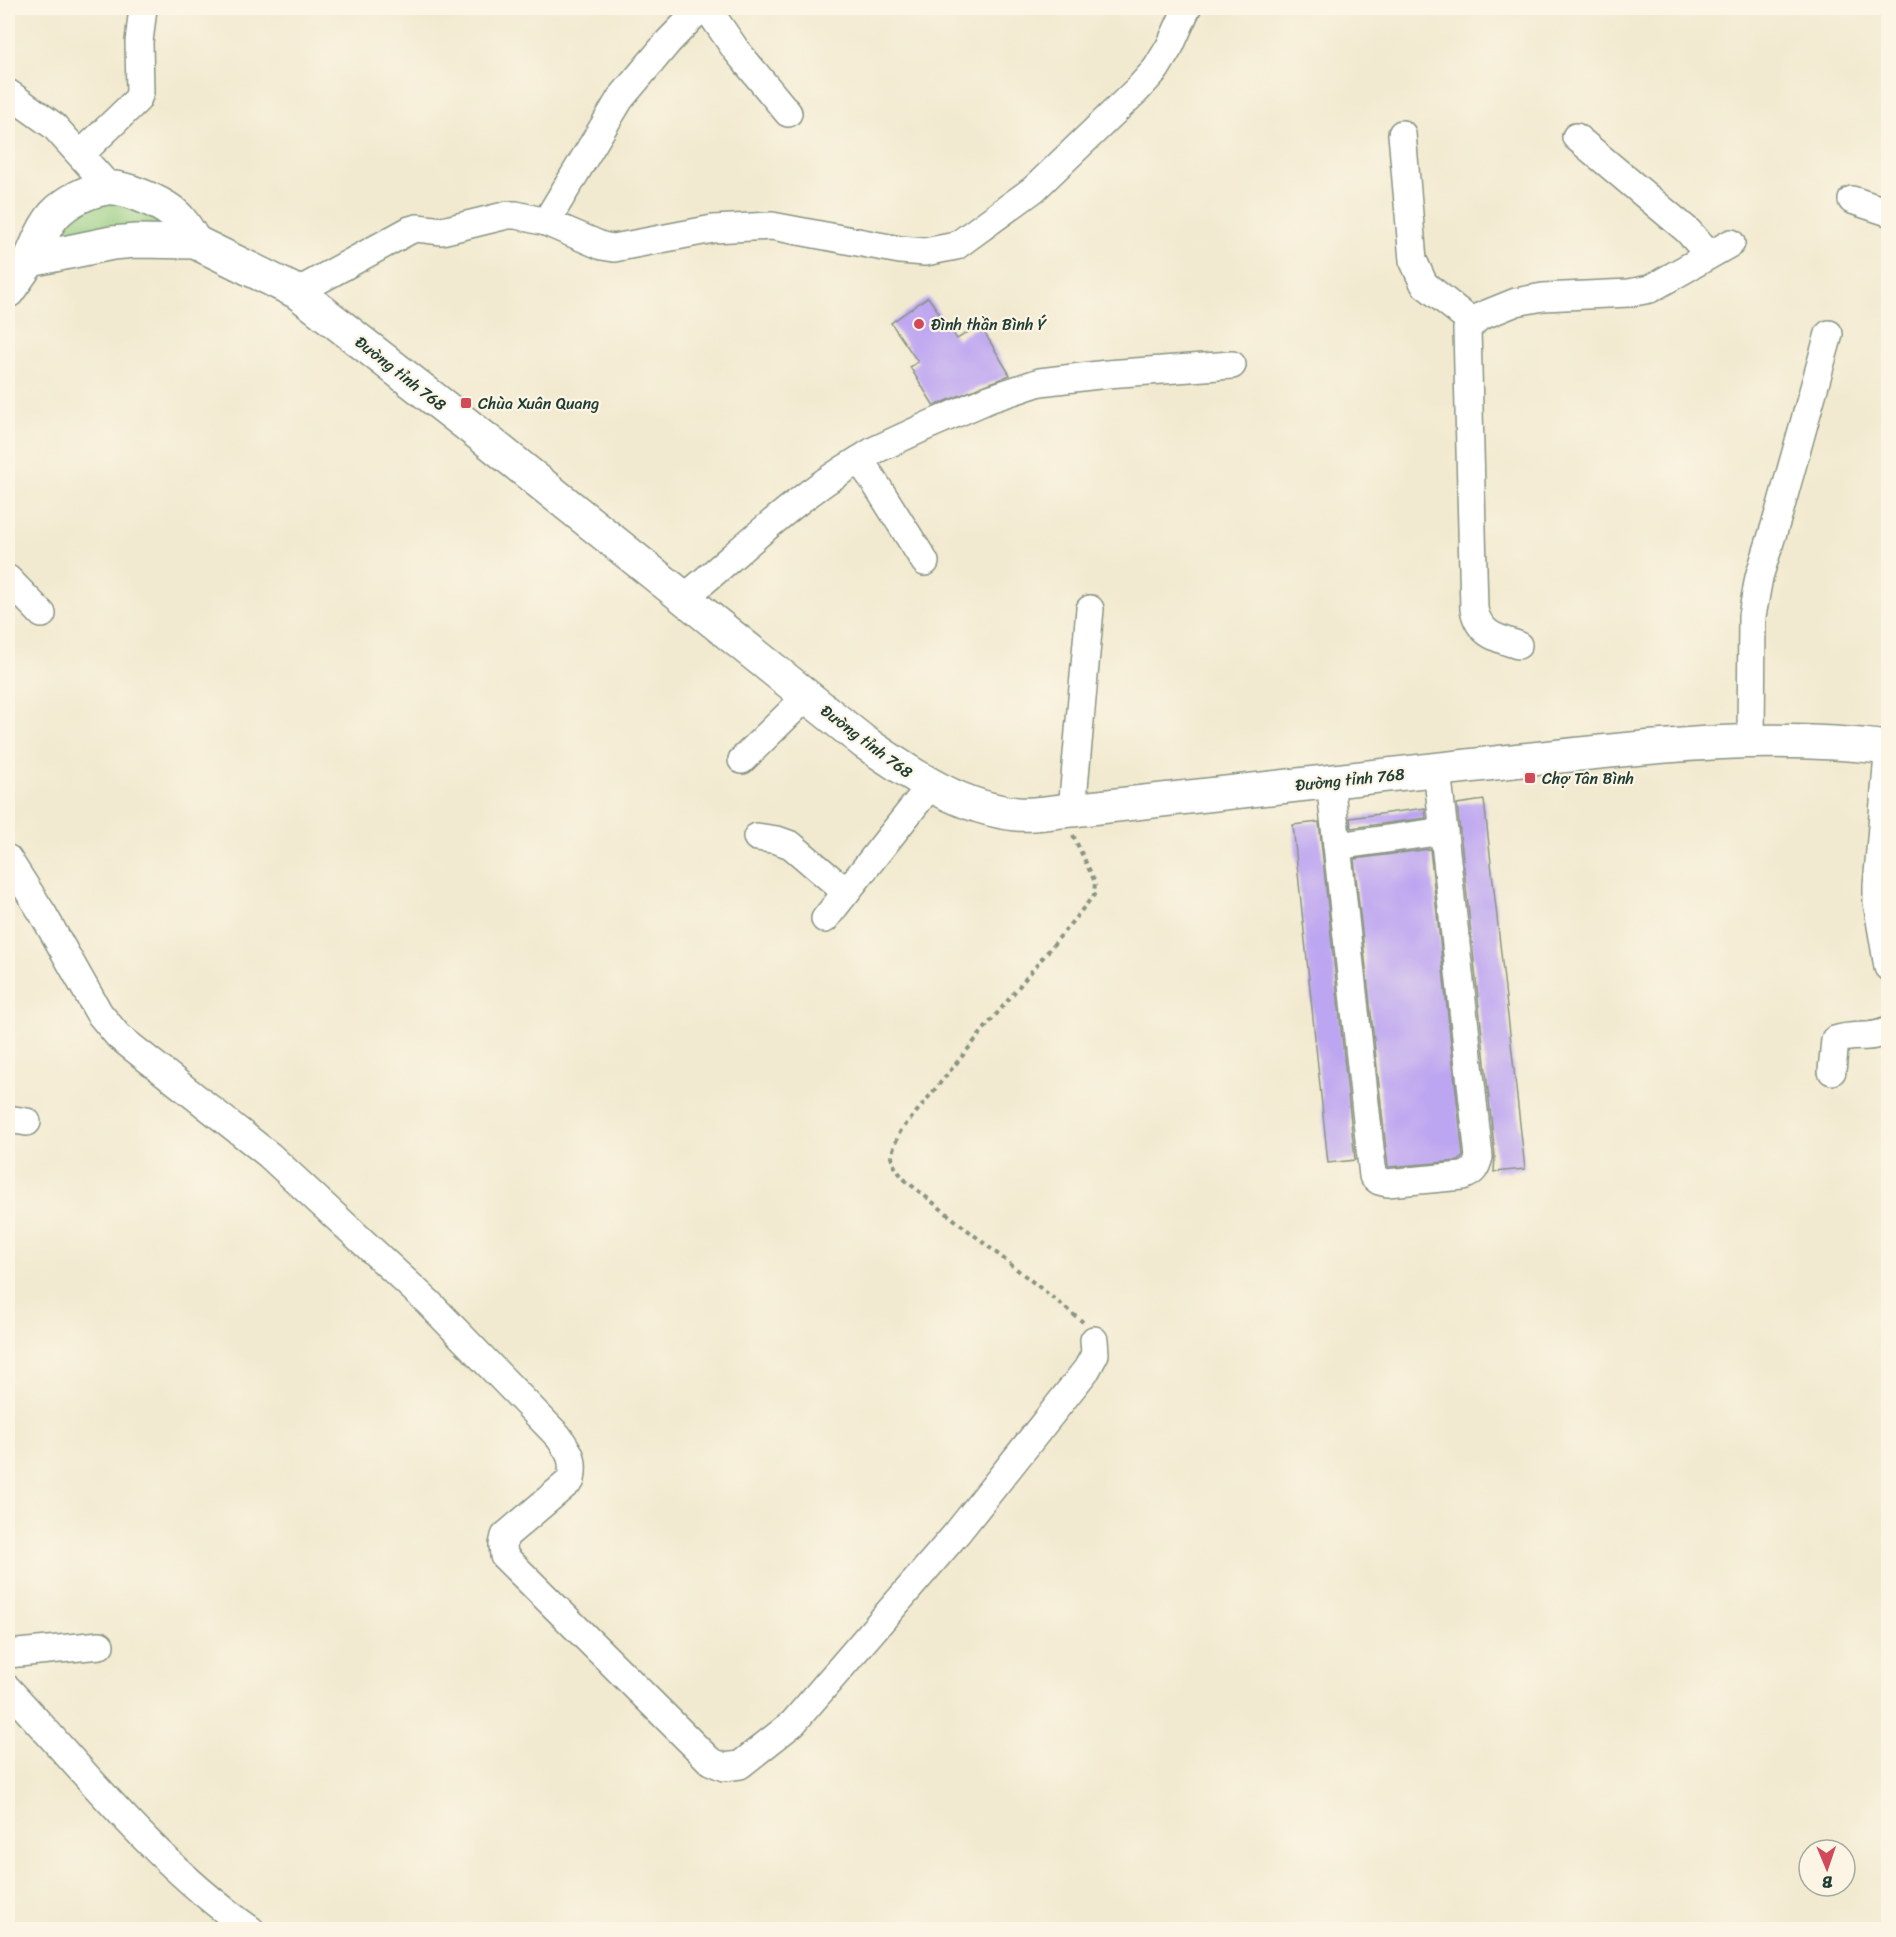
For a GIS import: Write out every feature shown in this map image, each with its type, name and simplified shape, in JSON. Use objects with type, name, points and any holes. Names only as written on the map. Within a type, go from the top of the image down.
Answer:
[{"type":"main road","points":[[8,291],[30,260],[46,226],[55,214],[86,194],[109,187],[148,198],[171,212],[185,226],[195,242]]},
{"type":"main road","name":"Đường tỉnh 768","points":[[30,260],[112,243],[195,242],[297,292],[864,742],[930,786],[984,808],[1018,814],[1067,811],[1632,748],[1751,741],[1851,743],[1888,748]]},
{"type":"street","points":[[81,154],[137,100],[140,93],[139,34],[143,8]]},
{"type":"street","points":[[546,222],[620,99],[668,42],[694,15],[706,8],[736,50],[788,113]]},
{"type":"street","points":[[297,292],[410,230],[417,228],[442,231],[508,215],[546,222],[602,246],[614,248],[713,229],[772,226],[900,250],[925,252],[956,246],[1034,189],[1144,82],[1156,69],[1170,46],[1187,8]]},
{"type":"street","points":[[8,93],[54,126],[109,187]]},
{"type":"street","points":[[1402,135],[1413,260],[1424,284],[1472,322]]},
{"type":"street","points":[[1518,645],[1490,635],[1478,624],[1474,609],[1467,328],[1472,322],[1516,302],[1543,297],[1642,292],[1720,249],[1689,231],[1576,137]]},
{"type":"street","points":[[1852,200],[1888,212]]},
{"type":"street","points":[[1751,741],[1752,616],[1759,577],[1829,334]]},
{"type":"street","points":[[684,598],[789,508],[832,477],[875,450],[988,399],[1040,382],[1107,374],[1232,365]]},
{"type":"street","points":[[858,460],[876,483],[925,562]]},
{"type":"street","points":[[8,579],[42,614]]},
{"type":"street","points":[[1067,811],[1090,609]]},
{"type":"street","points":[[742,760],[807,696]]},
{"type":"street","points":[[1888,755],[1877,886],[1877,902],[1888,967]]},
{"type":"street","points":[[1330,781],[1373,1176],[1379,1181],[1387,1182],[1463,1176],[1472,1173],[1477,1167],[1479,1157],[1437,769]]},
{"type":"street","points":[[825,919],[930,786]]},
{"type":"street","points":[[1337,846],[1444,831]]},
{"type":"street","points":[[757,837],[791,845],[846,892]]},
{"type":"street","points":[[8,859],[43,914],[99,1013],[118,1036],[269,1155],[428,1302],[558,1436],[571,1455],[573,1470],[571,1480],[505,1536],[504,1557],[710,1761],[724,1767],[740,1765],[793,1723],[957,1533],[1080,1378],[1095,1354],[1094,1340]]},
{"type":"street","points":[[1832,1071],[1835,1040],[1846,1036],[1876,1037],[1888,1031]]},
{"type":"street","points":[[8,1654],[100,1644]]},
{"type":"street","points":[[8,1689],[139,1833],[221,1908],[251,1929]]},
{"type":"path","points":[[1067,811],[1095,882],[1094,895],[900,1132],[892,1150],[893,1167],[906,1181],[1085,1323],[1094,1340]]},
{"type":"green space","points":[[126,202],[173,230],[49,247],[56,232],[91,204]]},
{"type":"building","points":[[928,297],[957,339],[980,325],[1010,375],[934,406],[910,367],[918,362],[891,323]]},
{"type":"building","points":[[1484,800],[1525,1169],[1494,1172],[1495,1155],[1457,804]]},
{"type":"building","points":[[1425,808],[1426,818],[1351,828],[1350,818]]},
{"type":"building","points":[[1319,822],[1355,1160],[1328,1163],[1293,825]]},
{"type":"building","points":[[1430,849],[1463,1156],[1459,1161],[1388,1167],[1354,859]]},
{"type":"place","name":"Đình thần Bình Ý","points":[[919,324]]},
{"type":"place","name":"Chùa Xuân Quang","points":[[466,403]]},
{"type":"place","name":"Chợ Tân Bình","points":[[1530,778]]}]
